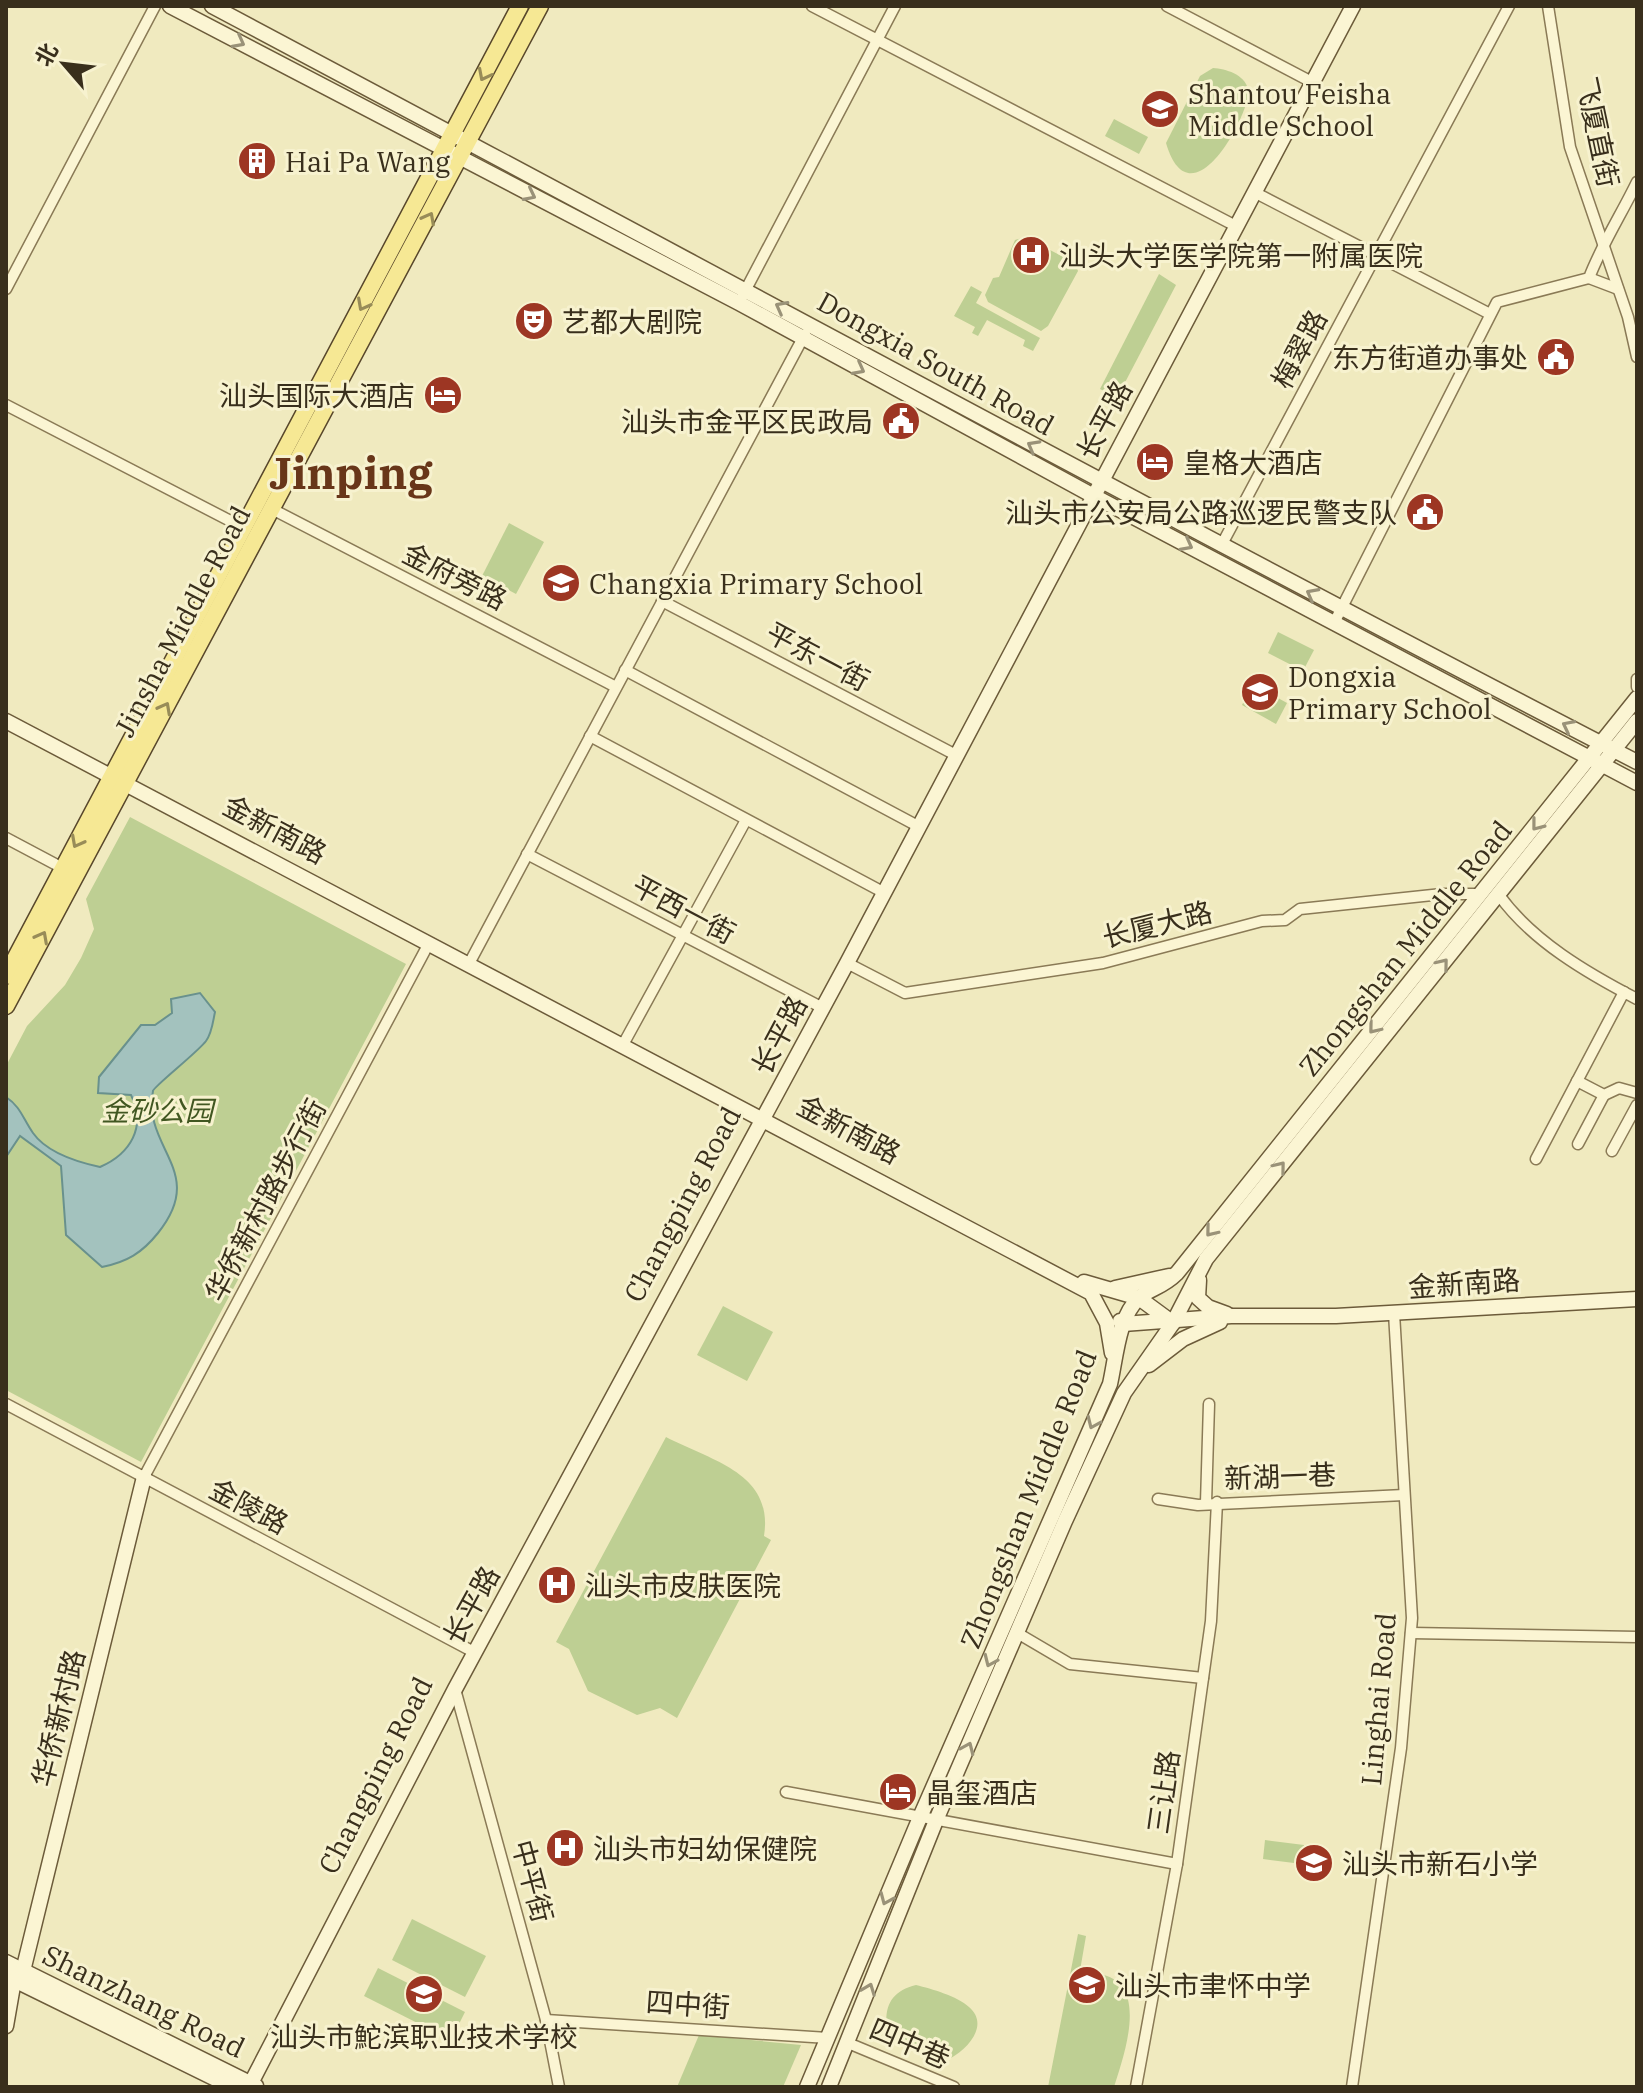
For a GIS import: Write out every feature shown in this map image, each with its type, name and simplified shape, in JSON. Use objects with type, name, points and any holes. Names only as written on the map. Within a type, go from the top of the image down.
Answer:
[{"type":"main road","name":"Jinsha Middle Road","points":[[6,1006],[244,528],[520,6]]},
{"type":"main road","name":"Jinsha Middle Road","points":[[6,976],[272,509],[461,160],[540,6]]},
{"type":"street","points":[[6,289],[155,6]]},
{"type":"street","name":"Dongxia South Road","points":[[212,6],[810,322],[1094,488],[1334,623],[1637,783]]},
{"type":"street","points":[[812,6],[1230,223]]},
{"type":"street","points":[[739,303],[895,6]]},
{"type":"street","points":[[1167,6],[1306,79]]},
{"type":"street","name":"Changping Road","points":[[247,2085],[470,1650],[762,1117],[1344,6]]},
{"type":"street","name":"长平路","points":[[247,2085],[455,1689],[847,963],[1094,488],[1353,6]]},
{"type":"street","name":"梅翠路","points":[[1221,546],[1509,6]]},
{"type":"street","name":"飞厦直街","points":[[1548,6],[1570,147],[1618,289],[1637,357]]},
{"type":"street","name":"Dongxia South Road","points":[[180,8],[461,160],[802,338],[1094,488],[1221,546],[1637,762]]},
{"type":"street","points":[[1589,278],[1602,246],[1637,182]]},
{"type":"street","points":[[1254,192],[1490,314]]},
{"type":"street","points":[[1334,623],[1497,302],[1589,278],[1618,289]]},
{"type":"street","points":[[471,960],[810,322]]},
{"type":"street","points":[[6,405],[244,528]]},
{"type":"street","name":"金府旁路","points":[[272,509],[616,687]]},
{"type":"street","name":"平东一街","points":[[662,601],[952,753]]},
{"type":"street","points":[[625,670],[914,824]]},
{"type":"street","points":[[1637,679],[1637,687]]},
{"type":"street","name":"Zhongshan Middle Road","points":[[807,2087],[921,1815],[1110,1384],[1123,1324],[1139,1298],[1164,1286],[1177,1273],[1482,894],[1608,747],[1637,698]]},
{"type":"street","name":"金新南路","points":[[6,718],[428,945],[1093,1290],[1139,1298],[1173,1323],[1231,1316],[1394,1313],[1637,1299]]},
{"type":"street","name":"Zhongshan Middle Road","points":[[1608,747],[1637,721]]},
{"type":"street","points":[[590,736],[879,890]]},
{"type":"street","name":"Zhongshan Middle Road","points":[[829,2087],[937,1818],[1124,1393],[1173,1323],[1206,1259],[1499,895],[1596,762]]},
{"type":"street","name":"金新南路","points":[[118,779],[471,960],[762,1117]]},
{"type":"street","points":[[625,1041],[746,820]]},
{"type":"street","points":[[6,838],[55,864]]},
{"type":"street","name":"平西一街","points":[[527,854],[819,1006]]},
{"type":"street","name":"长厦大路","points":[[847,963],[905,993],[1103,963],[1262,921],[1285,920],[1300,909],[1442,894],[1482,894]]},
{"type":"street","points":[[1499,895],[1514,916],[1554,948],[1637,999]]},
{"type":"street","name":"华侨新村路步行街","points":[[144,1477],[428,945]]},
{"type":"street","points":[[1536,1159],[1624,992]]},
{"type":"street","points":[[1577,1081],[1604,1095]]},
{"type":"street","points":[[1578,1144],[1604,1095],[1619,1088],[1637,1093]]},
{"type":"street","points":[[1612,1151],[1637,1105]]},
{"type":"street","points":[[1206,1259],[1197,1288],[1198,1298],[1208,1307],[1231,1316]]},
{"type":"street","points":[[1093,1290],[1125,1288],[1177,1273]]},
{"type":"street","points":[[1093,1290],[1123,1324],[1173,1323]]},
{"type":"street","points":[[1093,1290],[1112,1344],[1110,1384]]},
{"type":"street","name":"Linghai Road","points":[[1352,2087],[1401,1748],[1411,1633],[1394,1313]]},
{"type":"street","points":[[1124,1393],[1139,1373],[1166,1351],[1231,1316]]},
{"type":"street","name":"金陵路","points":[[6,1404],[470,1650]]},
{"type":"street","name":"三让路","points":[[1136,2087],[1177,1864],[1211,1621],[1209,1404]]},
{"type":"street","name":"华侨新村路","points":[[6,2026],[15,1976],[144,1477]]},
{"type":"street","name":"新湖一巷","points":[[1158,1499],[1212,1503],[1404,1495]]},
{"type":"street","points":[[1411,1633],[1637,1637]]},
{"type":"street","points":[[1019,1634],[1070,1664],[1203,1678]]},
{"type":"street","name":"中平街","points":[[455,1689],[546,2020],[559,2087]]},
{"type":"street","points":[[786,1792],[937,1818],[1003,1835],[1177,1864]]},
{"type":"street","name":"Shanzhang Road","points":[[6,1962],[15,1976],[247,2085]]},
{"type":"street","name":"四中街","points":[[546,2020],[828,2038]]},
{"type":"street","name":"四中巷","points":[[848,2043],[954,2087]]},
{"type":"green space","points":[[1213,68],[1239,76],[1248,89],[1247,101],[1231,137],[1218,155],[1204,169],[1190,173],[1177,166],[1166,143],[1200,76]]},
{"type":"green space","points":[[1114,119],[1148,137],[1139,154],[1105,136]]},
{"type":"green space","points":[[1025,237],[1075,263],[1078,271],[1048,326],[1041,331],[988,302],[985,295],[993,278],[999,277],[1015,240]]},
{"type":"green space","points":[[1159,274],[1176,285],[1120,392],[1112,395],[1100,389]]},
{"type":"green space","points":[[971,286],[982,292],[976,303],[1040,338],[1033,351],[1023,346],[1025,340],[987,320],[978,336],[972,333],[975,327],[954,316]]},
{"type":"green space","points":[[509,523],[544,542],[516,594],[482,576]]},
{"type":"green space","points":[[1278,632],[1314,650],[1303,671],[1268,653]]},
{"type":"green space","points":[[1253,684],[1287,703],[1276,724],[1242,705]]},
{"type":"green space","name":"金砂公园","points":[[130,817],[406,964],[141,1462],[6,1390],[6,1066],[27,1026],[65,985],[81,958],[94,929],[86,899]]},
{"type":"green space","points":[[723,1306],[773,1332],[747,1381],[697,1355]]},
{"type":"green space","points":[[666,1437],[720,1462],[750,1483],[765,1515],[764,1536],[771,1540],[677,1718],[660,1708],[637,1715],[588,1691],[569,1649],[556,1642]]},
{"type":"green space","points":[[1265,1840],[1304,1845],[1302,1864],[1263,1859]]},
{"type":"green space","points":[[412,1919],[486,1956],[465,1997],[392,1960]]},
{"type":"green space","points":[[1078,1934],[1086,1936],[1078,1982],[1091,1974],[1107,1976],[1119,1984],[1127,1995],[1130,2010],[1127,2043],[1114,2087],[1048,2087]]},
{"type":"green space","points":[[378,1968],[465,2012],[451,2040],[364,1996]]},
{"type":"green space","points":[[916,1985],[958,1999],[975,2014],[977,2022],[973,2038],[947,2060],[871,2030],[873,2024],[887,2029],[891,2000],[901,1991]]},
{"type":"green space","points":[[699,2035],[801,2045],[783,2087],[677,2087]]},
{"type":"water","points":[[200,993],[215,1012],[208,1038],[153,1091],[152,1111],[156,1129],[175,1176],[177,1193],[172,1211],[158,1233],[140,1251],[102,1267],[66,1235],[61,1166],[20,1136],[6,1157],[6,1097],[46,1146],[72,1159],[100,1167],[127,1147],[133,1138],[137,1118],[131,1095],[98,1093],[99,1077],[141,1025],[155,1025],[172,1013],[171,999]]},
{"type":"place","name":"Shantou Feisha Middle School","points":[[1160,109]]},
{"type":"place","name":"Hai Pa Wang","points":[[257,161]]},
{"type":"place","name":"汕头大学医学院第一附属医院","points":[[1031,255]]},
{"type":"place","name":"艺都大剧院","points":[[534,321]]},
{"type":"place","name":"东方街道办事处","points":[[1556,357]]},
{"type":"place","name":"汕头国际大酒店","points":[[443,395]]},
{"type":"place","name":"汕头市金平区民政局","points":[[901,421]]},
{"type":"place","name":"皇格大酒店","points":[[1155,462]]},
{"type":"place","name":"汕头市公安局公路巡逻民警支队","points":[[1425,512]]},
{"type":"place","name":"Changxia Primary School","points":[[561,583]]},
{"type":"place","name":"Dongxia Primary School","points":[[1260,692]]},
{"type":"place","name":"汕头市皮肤医院","points":[[557,1585]]},
{"type":"place","name":"晶玺酒店","points":[[898,1792]]},
{"type":"place","name":"汕头市妇幼保健院","points":[[565,1848]]},
{"type":"place","name":"汕头市新石小学","points":[[1314,1863]]},
{"type":"place","name":"汕头市聿怀中学","points":[[1087,1985]]},
{"type":"place","name":"汕头市鮀滨职业技术学校","points":[[424,1994]]},
{"type":"district","name":"Jinping","points":[[351,472]]}]
